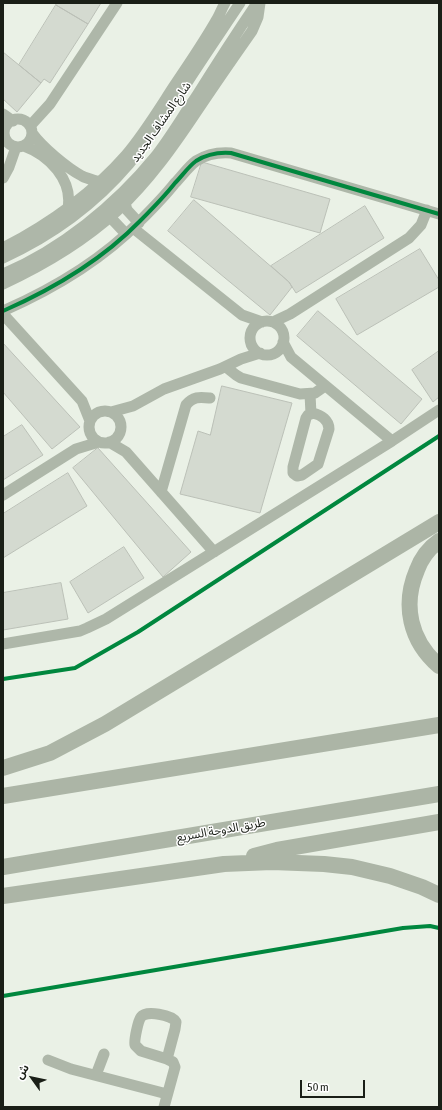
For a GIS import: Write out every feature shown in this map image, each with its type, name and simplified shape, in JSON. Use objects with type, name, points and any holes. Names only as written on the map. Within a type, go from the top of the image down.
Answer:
[{"type":"highway","points":[[3,768],[50,753],[105,724],[439,522]]},
{"type":"highway","points":[[439,541],[420,561],[409,597],[413,629],[421,646],[431,659],[439,666]]},
{"type":"highway","points":[[3,796],[439,725]]},
{"type":"highway","name":"طريق الدوحة السريع","points":[[3,867],[439,794]]},
{"type":"highway","points":[[224,864],[277,850],[439,822]]},
{"type":"highway","points":[[3,896],[224,864],[272,862],[324,864],[352,868],[390,876],[422,887],[439,895]]},
{"type":"street","points":[[3,178],[20,147],[30,141],[31,130],[117,3]]},
{"type":"street","points":[[3,248],[39,228],[68,208],[100,182],[126,155],[139,138],[216,21],[225,3]]},
{"type":"street","name":"شارع المشاف الجديد","points":[[3,258],[44,237],[81,210],[110,184],[129,164],[151,136],[240,3]]},
{"type":"street","points":[[3,284],[60,253],[110,217],[151,175],[172,148],[255,25],[260,10],[258,3]]},
{"type":"street","name":"شارع المشاف الجديد","points":[[3,274],[29,261],[70,236],[104,209],[131,184],[172,133],[258,3]]},
{"type":"street","points":[[3,114],[13,120],[22,120],[44,146],[76,172],[100,182]]},
{"type":"street","points":[[13,120],[4,130],[6,140],[8,143],[37,152],[43,156],[66,183],[69,195],[68,208]]},
{"type":"street","points":[[214,552],[126,452],[91,436],[82,401],[4,309],[51,287],[82,268],[133,228],[161,201],[194,163],[207,156],[221,152],[439,214]]},
{"type":"street","points":[[125,203],[133,228]]},
{"type":"street","points":[[110,217],[133,228],[242,316],[262,322],[273,322],[290,314],[409,238],[421,225],[427,210]]},
{"type":"street","points":[[290,314],[282,330],[283,342],[291,357],[392,441]]},
{"type":"street","points":[[242,316],[256,351],[260,353]]},
{"type":"street","points":[[241,359],[251,339],[254,327],[262,322]]},
{"type":"street","points":[[273,322],[282,330]]},
{"type":"street","points":[[273,353],[280,349],[283,342]]},
{"type":"street","points":[[76,449],[94,414],[133,406],[164,388],[226,367],[241,359],[260,353],[273,353],[291,357]]},
{"type":"street","points":[[226,367],[236,375],[248,380],[300,394],[310,394],[325,386]]},
{"type":"street","points":[[310,394],[310,414],[306,418],[293,470],[297,476],[302,475],[318,464],[329,429],[327,420],[316,414],[310,414]]},
{"type":"street","points":[[161,492],[186,405],[195,398],[210,398]]},
{"type":"street","points":[[82,401],[117,417],[126,452]]},
{"type":"street","points":[[3,495],[76,449],[116,438],[133,406]]},
{"type":"street","points":[[3,644],[87,628],[106,619],[392,441],[439,410]]},
{"type":"street","points":[[164,1107],[175,1067],[173,1062],[141,1051],[134,1045],[140,1020],[144,1015],[150,1013],[166,1016],[175,1021],[175,1029],[167,1059]]},
{"type":"street","points":[[96,1075],[104,1054]]},
{"type":"street","points":[[48,1060],[71,1069],[167,1094]]},
{"type":"building","points":[[57,3],[101,3],[88,24],[56,5]]},
{"type":"building","points":[[56,5],[88,24],[50,83],[44,79],[41,83],[19,65]]},
{"type":"building","points":[[3,52],[41,83],[17,112],[3,99]]},
{"type":"building","points":[[202,162],[330,199],[320,233],[191,197]]},
{"type":"building","points":[[194,200],[289,282],[292,287],[270,315],[168,231]]},
{"type":"building","points":[[365,206],[384,238],[296,293],[289,282],[271,266]]},
{"type":"building","points":[[420,249],[439,280],[439,287],[357,335],[336,299]]},
{"type":"building","points":[[318,311],[422,399],[401,424],[297,336]]},
{"type":"building","points":[[3,343],[80,427],[52,449],[3,392]]},
{"type":"building","points":[[439,351],[439,397],[433,402],[412,370]]},
{"type":"building","points":[[222,386],[292,403],[260,513],[180,494],[198,431],[210,435]]},
{"type":"building","points":[[22,425],[43,455],[3,480],[3,437]]},
{"type":"building","points":[[98,448],[191,552],[163,577],[73,468]]},
{"type":"building","points":[[68,473],[87,506],[3,558],[3,514]]},
{"type":"building","points":[[124,547],[144,578],[88,613],[70,582]]},
{"type":"building","points":[[61,583],[68,619],[3,630],[3,593]]},
{"type":"cycle path","points":[[3,311],[40,293],[93,261],[140,221],[193,163],[213,154],[231,153],[439,214]]},
{"type":"cycle path","points":[[3,679],[75,668],[138,632],[439,436]]},
{"type":"cycle path","points":[[3,996],[403,928],[430,926],[439,928]]}]
